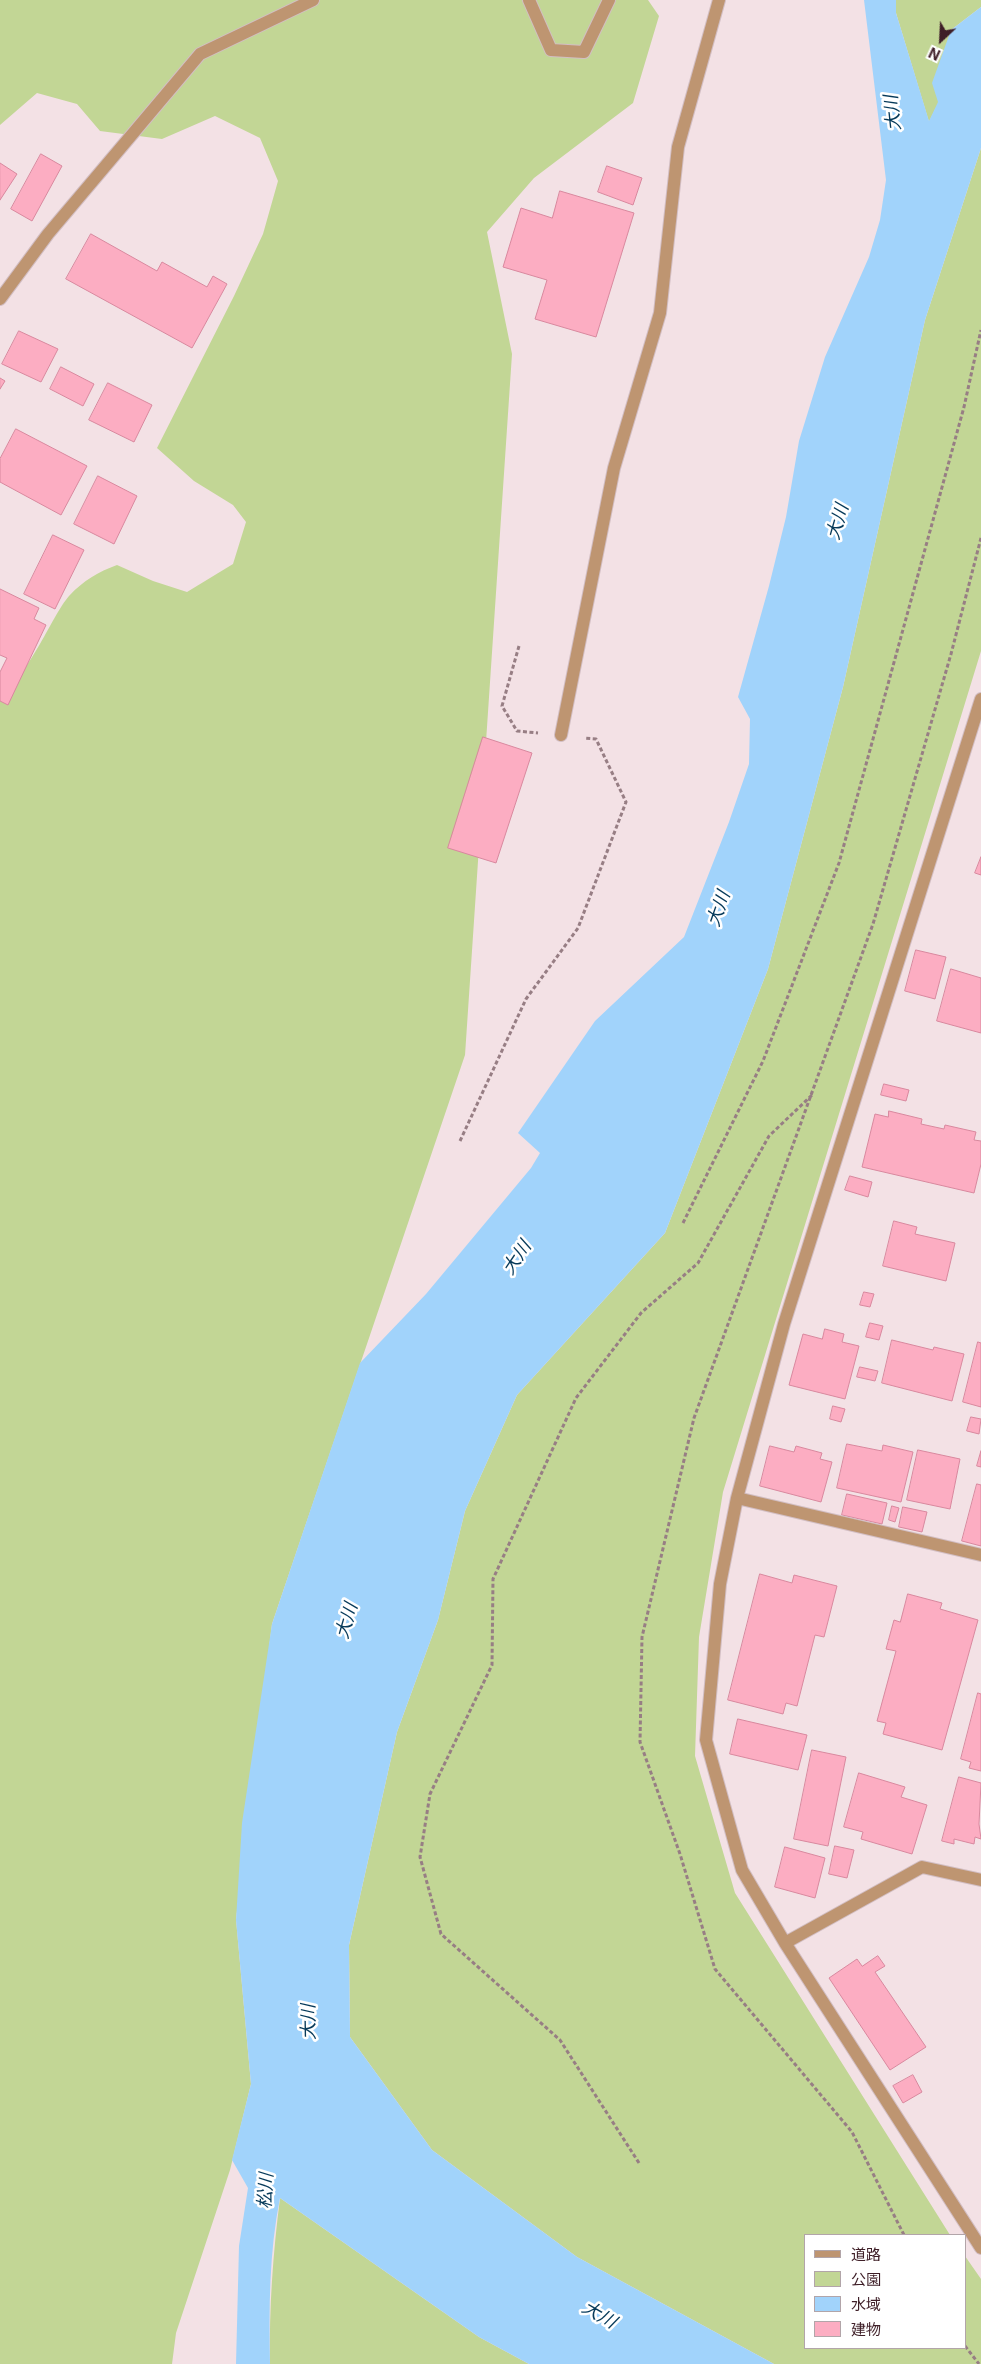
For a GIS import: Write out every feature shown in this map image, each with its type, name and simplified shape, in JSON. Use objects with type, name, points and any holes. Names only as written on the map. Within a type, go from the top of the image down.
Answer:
[{"type":"street","points":[[0,299],[48,234],[200,54],[313,0]]},
{"type":"street","points":[[529,0],[550,50],[584,52],[609,0]]},
{"type":"street","points":[[561,735],[614,468],[660,313],[678,147],[719,0]]},
{"type":"street","points":[[981,699],[784,1324],[737,1498],[720,1584],[706,1740],[742,1870],[785,1943],[981,2248]]},
{"type":"street","points":[[737,1498],[981,1555]]},
{"type":"street","points":[[785,1943],[922,1867],[981,1880]]},
{"type":"path","points":[[683,1223],[763,1061],[839,863],[964,407],[981,330]]},
{"type":"path","points":[[460,1141],[526,999],[578,928],[626,802],[596,739],[517,731],[502,706],[519,646]]},
{"type":"path","points":[[639,2163],[560,2040],[441,1934],[420,1857],[430,1794],[492,1664],[493,1579],[576,1398],[641,1313],[698,1263],[769,1136],[814,1094]]},
{"type":"path","points":[[966,2347],[979,2364]]},
{"type":"green space","points":[[0,0],[648,0],[659,16],[633,103],[534,178],[487,232],[512,354],[465,1055],[272,1624],[236,1919],[251,2084],[230,2170],[176,2333],[172,2364],[0,2364],[0,690],[19,676],[69,596],[80,585],[97,574],[117,565],[153,581],[187,592],[233,564],[246,522],[233,505],[194,481],[157,448],[234,296],[263,234],[278,181],[260,138],[215,116],[162,139],[100,131],[77,104],[37,93],[0,125]]},
{"type":"green space","points":[[896,0],[981,0],[981,7],[951,30],[939,102],[929,122],[896,13]]},
{"type":"green space","points":[[981,148],[981,651],[723,1492],[699,1637],[695,1756],[735,1893],[949,2234],[804,2234],[804,2349],[966,2349],[966,2257],[981,2279],[981,2364],[774,2364],[577,2257],[432,2150],[350,2037],[349,1945],[397,1732],[438,1620],[465,1511],[517,1395],[665,1233],[768,969],[843,687],[925,320]]},
{"type":"green space","points":[[280,2198],[479,2337],[529,2364],[270,2364],[272,2281]]},
{"type":"water","points":[[864,0],[896,0],[896,13],[929,121],[938,102],[932,83],[951,30],[981,7],[981,148],[925,320],[843,687],[768,969],[665,1233],[517,1395],[465,1511],[438,1620],[397,1732],[349,1945],[350,2037],[432,2150],[577,2257],[774,2364],[529,2364],[479,2337],[280,2198],[272,2260],[270,2364],[236,2364],[239,2246],[248,2188],[232,2160],[251,2084],[236,1920],[242,1823],[272,1624],[360,1363],[426,1294],[531,1168],[540,1153],[518,1133],[595,1021],[684,937],[729,822],[749,764],[750,719],[738,697],[786,517],[799,441],[825,357],[869,257],[880,220],[886,180]]},
{"type":"building","points":[[41,154],[62,166],[32,221],[11,209]]},
{"type":"building","points":[[0,163],[17,174],[0,200]]},
{"type":"building","points":[[607,166],[642,178],[633,205],[598,192]]},
{"type":"building","points":[[560,191],[634,213],[596,337],[535,319],[547,280],[503,267],[521,208],[552,218]]},
{"type":"building","points":[[91,234],[157,271],[162,262],[207,287],[213,276],[227,284],[192,348],[66,279]]},
{"type":"building","points":[[19,331],[58,349],[41,382],[2,364]]},
{"type":"building","points":[[61,367],[94,384],[83,406],[50,389]]},
{"type":"building","points":[[0,378],[5,381],[0,389]]},
{"type":"building","points":[[108,383],[152,405],[134,442],[89,420]]},
{"type":"building","points":[[16,429],[87,466],[61,515],[0,482],[0,459]]},
{"type":"building","points":[[98,476],[137,496],[114,544],[74,524]]},
{"type":"building","points":[[53,535],[84,550],[55,609],[24,594]]},
{"type":"building","points":[[0,589],[39,608],[34,619],[46,625],[8,705],[0,701],[0,672],[7,658],[0,655]]},
{"type":"building","points":[[483,737],[532,753],[496,863],[448,848]]},
{"type":"building","points":[[981,857],[981,875],[975,873]]},
{"type":"building","points":[[916,950],[946,957],[935,999],[905,991]]},
{"type":"building","points":[[951,969],[981,978],[981,1033],[937,1021]]},
{"type":"building","points":[[884,1084],[909,1090],[906,1101],[881,1095]]},
{"type":"building","points":[[889,1111],[922,1119],[921,1124],[944,1129],[945,1125],[976,1132],[974,1140],[981,1141],[981,1164],[974,1193],[862,1167],[875,1114],[888,1117]]},
{"type":"building","points":[[850,1176],[872,1182],[868,1197],[845,1190]]},
{"type":"building","points":[[894,1221],[917,1227],[915,1234],[955,1243],[946,1281],[883,1266]]},
{"type":"building","points":[[864,1292],[874,1294],[870,1307],[860,1305]]},
{"type":"building","points":[[870,1323],[883,1326],[879,1340],[866,1337]]},
{"type":"building","points":[[825,1329],[844,1334],[842,1342],[859,1346],[845,1399],[789,1385],[803,1334],[822,1339]]},
{"type":"building","points":[[892,1340],[933,1350],[934,1347],[964,1354],[952,1401],[882,1383]]},
{"type":"building","points":[[978,1342],[981,1343],[981,1407],[963,1402]]},
{"type":"building","points":[[860,1367],[878,1371],[875,1381],[857,1377]]},
{"type":"building","points":[[833,1406],[845,1409],[841,1422],[830,1419]]},
{"type":"building","points":[[971,1417],[981,1419],[979,1434],[967,1431]]},
{"type":"building","points":[[847,1444],[882,1451],[883,1445],[913,1452],[901,1502],[837,1488]]},
{"type":"building","points":[[770,1446],[794,1452],[796,1446],[822,1453],[820,1459],[832,1462],[821,1502],[760,1486]]},
{"type":"building","points":[[918,1450],[960,1459],[950,1509],[907,1500]]},
{"type":"building","points":[[981,1451],[981,1467],[977,1466]]},
{"type":"building","points":[[977,1484],[981,1485],[981,1546],[962,1541]]},
{"type":"building","points":[[847,1494],[887,1503],[882,1524],[842,1515]]},
{"type":"building","points":[[892,1506],[899,1508],[895,1522],[889,1520]]},
{"type":"building","points":[[903,1507],[927,1512],[922,1532],[899,1527]]},
{"type":"building","points":[[760,1574],[792,1583],[794,1575],[837,1586],[824,1637],[815,1635],[797,1706],[786,1703],[783,1714],[728,1700]]},
{"type":"building","points":[[908,1594],[942,1603],[940,1609],[978,1620],[942,1750],[883,1734],[886,1723],[877,1721],[896,1651],[886,1649],[894,1620],[900,1622]]},
{"type":"building","points":[[978,1693],[981,1694],[981,1771],[969,1768],[971,1762],[961,1759]]},
{"type":"building","points":[[738,1719],[807,1735],[798,1770],[730,1754]]},
{"type":"building","points":[[812,1750],[846,1757],[828,1846],[794,1839]]},
{"type":"building","points":[[859,1773],[905,1787],[901,1797],[927,1805],[912,1854],[861,1839],[863,1832],[844,1827]]},
{"type":"building","points":[[959,1777],[981,1783],[979,1824],[981,1839],[975,1837],[974,1844],[954,1839],[954,1844],[942,1841]]},
{"type":"building","points":[[835,1846],[854,1850],[847,1878],[829,1874]]},
{"type":"building","points":[[785,1847],[825,1858],[815,1898],[775,1887]]},
{"type":"building","points":[[878,1956],[885,1966],[875,1972],[926,2047],[890,2070],[829,1978],[857,1959],[862,1966]]},
{"type":"building","points":[[913,2075],[922,2092],[903,2103],[893,2086]]},
{"type":"water label","name":"大川","points":[[893,113]]},
{"type":"water label","name":"大川","points":[[838,522]]},
{"type":"water label","name":"大川","points":[[719,909]]},
{"type":"water label","name":"大川","points":[[517,1258]]},
{"type":"water label","name":"大川","points":[[347,1621]]},
{"type":"water label","name":"大川","points":[[309,2022]]},
{"type":"water label","name":"松川","points":[[266,2191]]},
{"type":"water label","name":"大川","points":[[599,2315]]}]
